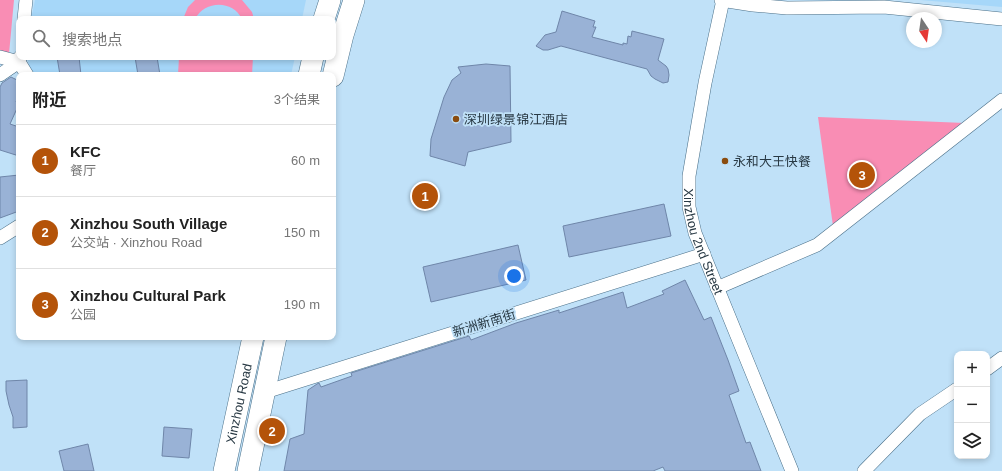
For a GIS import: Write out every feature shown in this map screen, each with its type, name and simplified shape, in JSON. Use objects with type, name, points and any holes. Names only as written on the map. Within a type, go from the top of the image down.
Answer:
[{"type":"main road","points":[[325,16],[330,0]]},
{"type":"main road","points":[[334,72],[343,35],[354,0]]},
{"type":"main road","points":[[310,72],[312,60]]},
{"type":"main road","name":"Xinzhou Road","points":[[224,471],[252,340]]},
{"type":"main road","name":"Xinzhou Road","points":[[248,471],[275,340]]},
{"type":"street","points":[[24,16],[26,0]]},
{"type":"street","points":[[722,0],[753,6],[787,8],[884,8],[1002,19]]},
{"type":"street","name":"Xinzhou 2nd Street","points":[[722,0],[705,83],[689,176],[689,206],[695,233],[792,471]]},
{"type":"street","points":[[0,57],[16,60]]},
{"type":"street","points":[[0,75],[19,60],[25,72]]},
{"type":"street","points":[[717,288],[818,245],[1002,100]]},
{"type":"street","points":[[0,238],[16,228]]},
{"type":"street","name":"新洲新南街","points":[[265,392],[704,254]]},
{"type":"street","points":[[990,367],[1002,358]]},
{"type":"street","points":[[864,471],[920,414],[954,391]]},
{"type":"shaded area","points":[[0,0],[14,0],[9,54],[0,52]]},
{"type":"shaded area","points":[[35,0],[306,0],[303,16],[32,16]]},
{"type":"shaded area","points":[[195,0],[242,0],[252,12],[253,16],[240,16],[232,8],[219,5],[205,8],[198,16],[184,16],[188,7]]},
{"type":"shaded area","points":[[920,0],[1002,0],[1002,7]]},
{"type":"shaded area","points":[[28,60],[294,60],[292,72],[32,72]]},
{"type":"shaded area","points":[[179,60],[253,60],[252,72],[178,72]]},
{"type":"shaded area","points":[[818,117],[965,123],[833,226]]},
{"type":"building","points":[[562,11],[595,21],[593,27],[596,27],[592,37],[623,45],[623,43],[627,44],[628,36],[631,37],[632,31],[664,39],[658,60],[668,69],[668,82],[663,83],[655,79],[651,76],[647,69],[561,46],[543,50],[536,46],[545,35],[556,32]]},
{"type":"building","points":[[58,60],[79,60],[81,72],[60,72]]},
{"type":"building","points":[[136,60],[158,60],[160,72],[138,72]]},
{"type":"building","name":"深圳绿景锦江酒店","points":[[486,64],[510,66],[511,142],[468,152],[465,166],[430,156],[431,139],[444,97],[452,80],[461,73],[458,67]]},
{"type":"building","points":[[11,77],[16,80],[16,111],[10,124],[16,126],[16,155],[0,150],[0,87],[2,83]]},
{"type":"building","points":[[16,175],[16,212],[0,218],[0,177]]},
{"type":"building","points":[[664,204],[671,236],[569,257],[563,226]]},
{"type":"building","points":[[518,245],[526,280],[431,302],[423,267]]},
{"type":"building","points":[[685,280],[704,320],[711,317],[739,391],[729,395],[746,443],[750,442],[761,471],[665,471],[663,467],[653,471],[284,471],[290,439],[304,434],[308,390],[319,383],[321,387],[352,376],[351,373],[469,336],[471,340],[516,323],[559,310],[559,313],[623,292],[627,308],[664,294],[662,291]]},
{"type":"building","points":[[27,380],[27,427],[13,428],[13,417],[6,391],[6,381]]},
{"type":"building","points":[[164,427],[192,429],[189,458],[162,456]]},
{"type":"building","points":[[88,444],[94,471],[64,471],[59,451]]},
{"type":"place","name":"深圳绿景锦江酒店","points":[[456,119]]},
{"type":"place","name":"永和大王快餐","points":[[725,161]]},
{"type":"place","name":"Xinzhou Cultural Park","points":[[862,175]]},
{"type":"place","name":"KFC","points":[[425,196]]},
{"type":"place","name":"Xinzhou South Village","points":[[272,431]]}]
